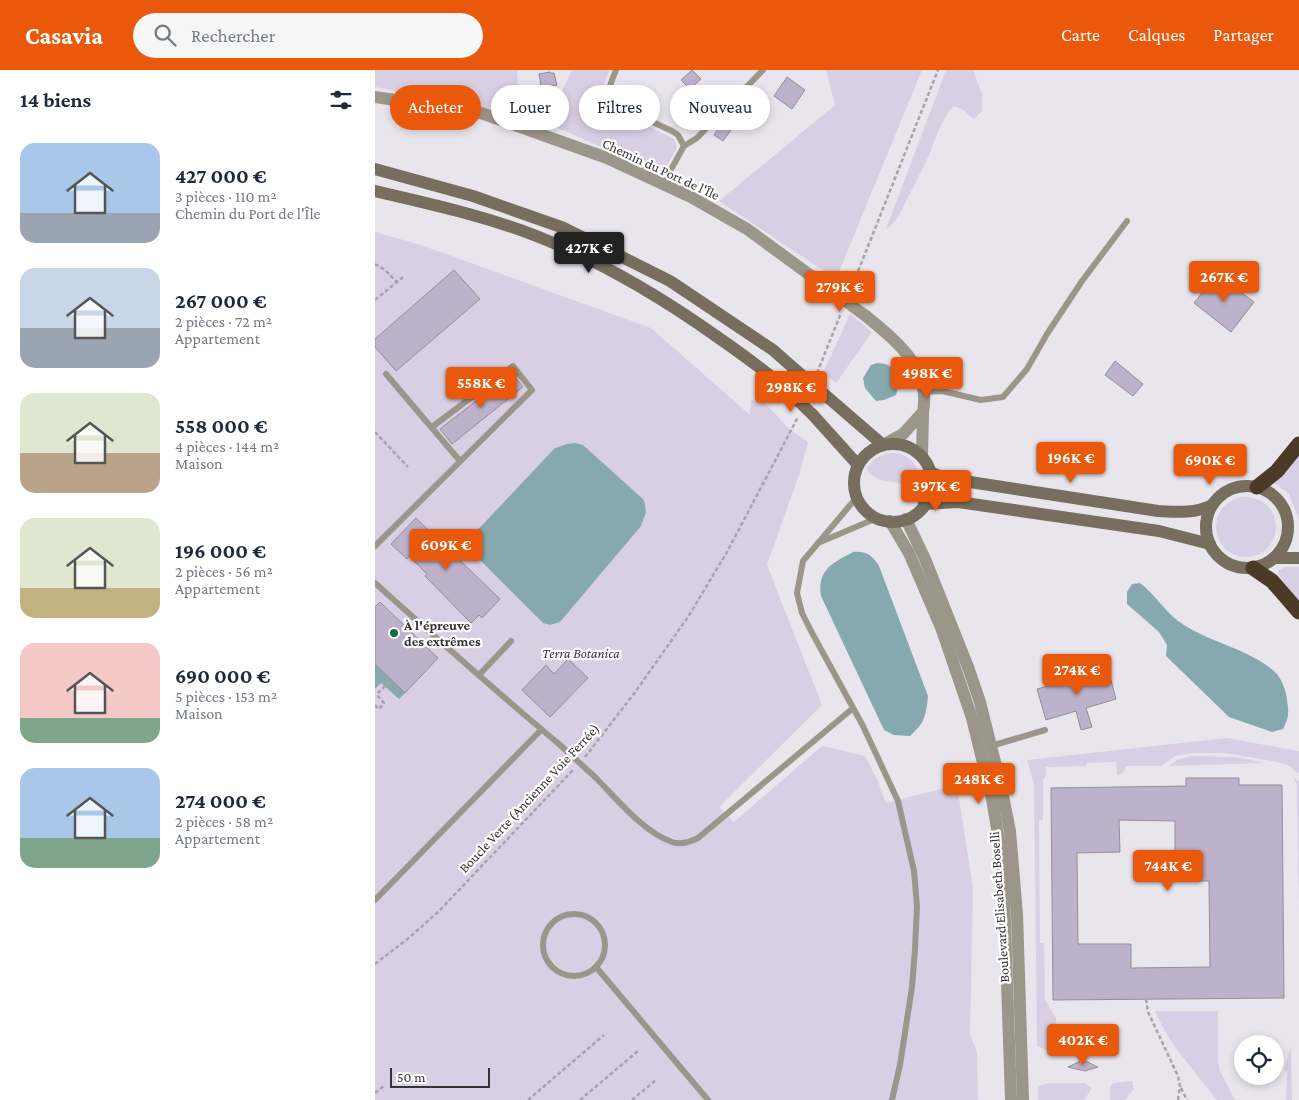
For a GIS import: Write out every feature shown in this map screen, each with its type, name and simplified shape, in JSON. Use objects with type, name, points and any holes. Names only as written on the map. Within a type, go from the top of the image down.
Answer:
[{"type":"highway","points":[[1257,487],[1277,471],[1299,444]]},
{"type":"highway","points":[[1253,568],[1272,580],[1299,612]]},
{"type":"main road","points":[[375,169],[473,196],[564,228],[670,281],[773,350],[883,445]]},
{"type":"main road","points":[[375,191],[462,212],[538,236],[602,265],[681,312],[766,371],[813,415],[858,465]]},
{"type":"main road","points":[[894,444],[914,450],[922,457],[930,472],[931,487],[925,504],[917,513],[906,519],[890,521],[877,518],[865,510],[857,497],[854,478],[858,465],[869,452],[883,445],[894,444]]},
{"type":"main road","points":[[930,472],[944,478],[1158,511],[1182,512],[1199,510],[1212,505],[1224,493],[1234,488],[1257,487],[1278,499],[1284,510],[1288,521],[1287,535],[1282,549],[1264,565],[1253,568],[1235,567],[1225,562],[1216,554],[1206,533],[1206,522],[1212,505]]},
{"type":"main road","points":[[925,504],[959,502],[1159,531],[1210,544]]},
{"type":"main road","points":[[1288,521],[1299,532]]},
{"type":"main road","points":[[1274,558],[1299,558]]},
{"type":"street","name":"Chemin du Port de l'Île","points":[[375,96],[481,113],[607,158],[691,197],[747,229],[866,316],[900,344],[918,369],[925,402],[922,457]]},
{"type":"street","points":[[883,445],[903,434],[923,412]]},
{"type":"street","name":"Boulevard Elisabeth Boselli","points":[[906,519],[925,559],[968,667],[1001,786],[1010,831],[1017,914],[1023,1100]]},
{"type":"street","points":[[890,521],[909,553],[941,630],[973,718],[992,799],[1003,864],[1011,1100]]},
{"type":"lane","points":[[616,70],[609,90],[612,101],[616,105],[672,131],[678,135],[684,146]]},
{"type":"lane","points":[[663,184],[684,146],[697,138],[744,87],[763,70]]},
{"type":"lane","points":[[923,392],[942,391],[981,400],[1003,397],[1027,368],[1077,289],[1127,221]]},
{"type":"lane","points":[[375,546],[532,390],[513,366],[432,427]]},
{"type":"lane","points":[[386,374],[460,461]]},
{"type":"lane","points":[[857,497],[803,562],[797,593],[802,613],[852,709],[863,726],[898,801],[914,871],[917,906],[914,968],[900,1065],[892,1100]]},
{"type":"lane","points":[[817,544],[877,518]]},
{"type":"lane","points":[[375,583],[560,745],[639,821],[659,836],[673,843],[682,844],[698,838],[852,709]]},
{"type":"lane","points":[[479,675],[511,641]]},
{"type":"lane","points":[[375,900],[541,730]]},
{"type":"lane","points":[[991,746],[1045,730]]},
{"type":"lane","points":[[573,914],[587,916],[598,925],[603,933],[605,946],[602,960],[596,967],[585,974],[571,976],[562,974],[551,966],[546,958],[543,944],[552,923],[564,916],[573,914]]},
{"type":"lane","points":[[596,967],[708,1100]]},
{"type":"path","points":[[851,289],[938,70]]},
{"type":"path","points":[[375,264],[385,270],[397,282]]},
{"type":"path","points":[[375,300],[403,277]]},
{"type":"path","points":[[819,370],[844,307]]},
{"type":"path","name":"Boucle Verte (Ancienne Voie Ferrée)","points":[[584,758],[633,695],[688,617],[727,552],[797,420]]},
{"type":"path","points":[[375,432],[408,467]]},
{"type":"path","points":[[375,706],[379,709],[384,703],[377,695],[391,680]]},
{"type":"path","name":"Boucle Verte (Ancienne Voie Ferrée)","points":[[375,964],[410,938],[439,911],[578,764]]},
{"type":"path","points":[[1146,999],[1148,1012],[1187,1100]]},
{"type":"path","points":[[528,1100],[604,1035]]},
{"type":"path","points":[[580,1100],[638,1051]]},
{"type":"path","points":[[632,1100],[656,1080]]},
{"type":"path","points":[[375,1093],[385,1085]]},
{"type":"path","points":[[1178,1100],[1180,1086]]},
{"type":"green space","points":[[375,70],[517,70],[518,85],[491,85],[491,111],[481,108],[481,85],[390,85],[390,90],[375,87]]},
{"type":"green space","points":[[572,70],[610,70],[603,85],[579,85],[579,130],[656,130],[674,139],[677,148],[662,174],[563,130],[569,130],[569,85],[565,85]]},
{"type":"green space","points":[[826,70],[922,70],[836,279],[719,201],[835,105]]},
{"type":"green space","points":[[946,70],[973,70],[982,94],[982,111],[974,119],[962,109],[954,106],[949,111],[900,213],[893,224],[886,229]]},
{"type":"green space","name":"Terra Botanica","points":[[375,232],[421,245],[651,328],[750,415],[751,400],[765,403],[788,428],[808,442],[799,475],[767,565],[822,705],[719,807],[734,822],[822,746],[865,756],[877,779],[886,803],[957,785],[973,888],[970,1035],[977,1052],[978,1100],[375,1100]]},
{"type":"green space","points":[[850,314],[872,332],[836,383],[823,373]]},
{"type":"green space","points":[[894,453],[909,459],[915,464],[918,471],[920,486],[914,501],[911,492],[906,486],[879,479],[866,469],[878,457]]},
{"type":"green space","points":[[1299,453],[1299,520],[1289,494],[1274,483]]},
{"type":"green space","points":[[1246,497],[1258,499],[1271,510],[1276,527],[1274,539],[1263,552],[1246,557],[1234,555],[1221,544],[1216,527],[1218,515],[1229,502]]},
{"type":"green space","points":[[1285,567],[1299,567],[1299,605],[1278,574],[1279,570]]},
{"type":"green space","points":[[1227,738],[1299,751],[1299,774],[1289,766],[1278,762],[1226,753],[1191,753],[1175,756],[1161,766],[1126,766],[1124,772],[1117,776],[1116,762],[1086,763],[1086,766],[1046,767],[1046,777],[1043,780],[1043,820],[1039,820],[1040,943],[1044,943],[1045,1000],[1056,1018],[1057,1046],[1053,1050],[1046,1050],[1037,1046],[1034,784],[1027,760]]},
{"type":"green space","points":[[1191,756],[1236,757],[1266,763],[1169,766],[1177,760]]},
{"type":"green space","points":[[1293,776],[1299,782],[1299,913],[1297,785]]},
{"type":"green space","points":[[1155,1011],[1218,1011],[1218,1060],[1220,1071],[1235,1100],[1217,1100],[1167,1035]]},
{"type":"green space","points":[[1291,1046],[1292,1100],[1286,1100],[1287,1071],[1284,1071]]},
{"type":"green space","points":[[1132,1081],[1134,1089],[1125,1100],[1110,1100],[1110,1087],[1113,1083]]},
{"type":"green space","points":[[1047,1083],[1084,1083],[1092,1088],[1084,1100],[1038,1100],[1038,1087]]},
{"type":"water","points":[[877,363],[884,364],[893,369],[898,383],[896,395],[876,401],[865,388],[863,378],[871,365]]},
{"type":"water","points":[[575,443],[583,445],[644,500],[646,512],[641,526],[560,622],[550,625],[543,623],[469,549],[470,538],[555,448]]},
{"type":"water","points":[[853,552],[868,554],[879,566],[928,696],[924,718],[919,727],[910,736],[894,735],[884,730],[821,596],[820,587],[824,573],[833,564]]},
{"type":"water","points":[[1140,583],[1172,616],[1184,625],[1255,658],[1275,672],[1283,685],[1288,704],[1287,718],[1283,729],[1272,732],[1229,717],[1166,656],[1167,645],[1159,632],[1127,604],[1127,592],[1132,584]]},
{"type":"water","points":[[375,664],[405,693],[399,699],[381,683],[375,689]]},
{"type":"building","points":[[692,70],[701,79],[694,85],[686,85],[681,80]]},
{"type":"building","points":[[554,73],[557,85],[541,85],[539,74]]},
{"type":"building","points":[[787,77],[805,90],[792,109],[774,96]]},
{"type":"building","points":[[717,130],[731,130],[723,141],[714,135]]},
{"type":"building","points":[[454,270],[480,299],[396,371],[375,347],[375,339]]},
{"type":"building","points":[[1217,274],[1254,302],[1231,332],[1194,303]]},
{"type":"building","points":[[1115,361],[1143,384],[1133,396],[1105,375]]},
{"type":"building","points":[[512,373],[523,387],[452,444],[440,429]]},
{"type":"building","points":[[416,518],[500,599],[482,618],[479,615],[471,623],[425,576],[427,574],[409,556],[407,559],[391,544]]},
{"type":"building","name":"À l'épreuve des extrêmes","points":[[380,602],[438,658],[405,693],[375,664],[375,607]]},
{"type":"building","points":[[568,659],[588,678],[550,717],[522,690],[546,665],[554,674]]},
{"type":"building","points":[[1108,669],[1116,699],[1086,708],[1092,727],[1081,730],[1076,711],[1046,720],[1037,689]]},
{"type":"building","points":[[1186,778],[1239,778],[1239,785],[1282,785],[1284,998],[1053,1000],[1051,788],[1186,786]],"holes":[[[1119,820],[1175,821],[1175,881],[1209,881],[1210,967],[1131,968],[1131,944],[1078,944],[1077,853],[1120,852]]]},
{"type":"building","points":[[1083,1060],[1098,1067],[1085,1071],[1068,1067]]},
{"type":"place","name":"À l'épreuve des extrêmes","points":[[394,633]]}]
